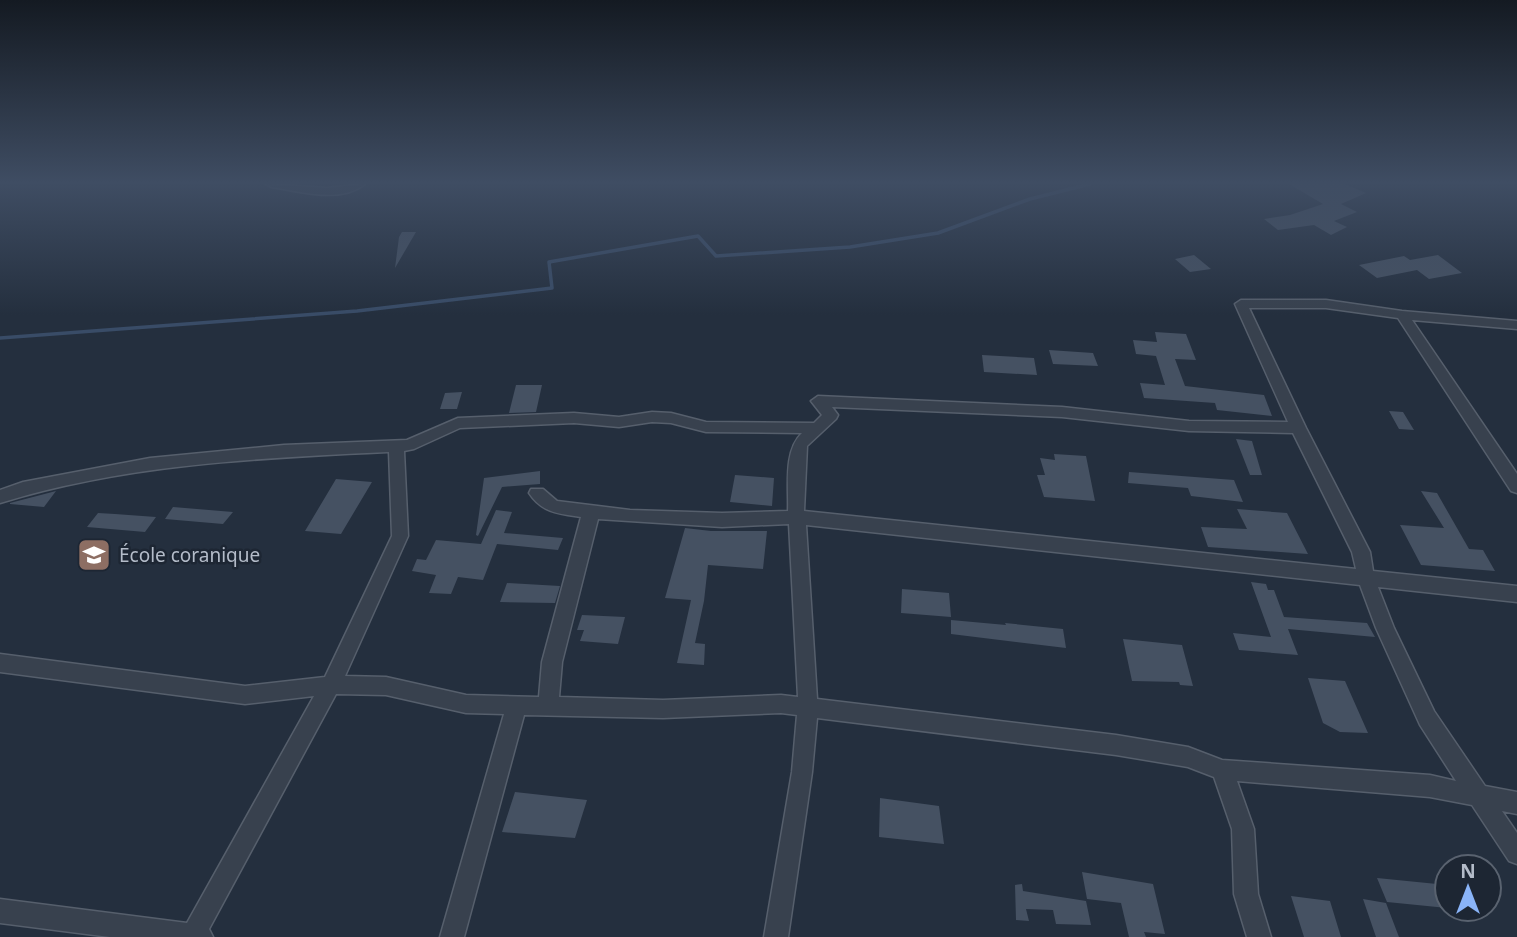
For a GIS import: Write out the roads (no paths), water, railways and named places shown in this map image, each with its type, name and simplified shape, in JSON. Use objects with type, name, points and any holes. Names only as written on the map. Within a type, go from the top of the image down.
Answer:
[{"type":"street","points":[[1517,325],[1402,315],[1326,304],[1241,304],[1297,428],[1362,552],[1366,578],[1385,628],[1427,718],[1517,853]]},
{"type":"street","points":[[1402,315],[1517,488]]},
{"type":"street","points":[[776,937],[802,772],[808,709],[800,535],[796,517],[800,444],[831,415],[818,401],[1062,412],[1189,426],[1297,428]]},
{"type":"street","points":[[0,497],[23,488],[150,464],[284,451],[409,445],[457,423],[603,419],[619,422],[652,417],[671,418],[706,427],[816,428]]},
{"type":"street","points":[[0,911],[195,937],[331,685],[400,536],[396,446]]},
{"type":"street","points":[[537,493],[553,507],[591,512],[722,520],[796,517],[1517,594]]},
{"type":"street","points":[[548,705],[552,662],[591,512]]},
{"type":"street","points":[[0,663],[245,695],[331,685],[386,685],[466,704],[663,709],[781,704],[1116,745],[1188,757],[1222,770],[1430,786],[1517,803]]},
{"type":"street","points":[[452,937],[517,705]]},
{"type":"street","points":[[1222,770],[1243,829],[1246,894],[1259,937]]},
{"type":"waterway","points":[[0,338],[357,311],[552,288],[549,262],[698,236],[716,256],[850,247],[938,233],[952,228]]},
{"type":"place","name":"École coranique","points":[[94,555]]}]
